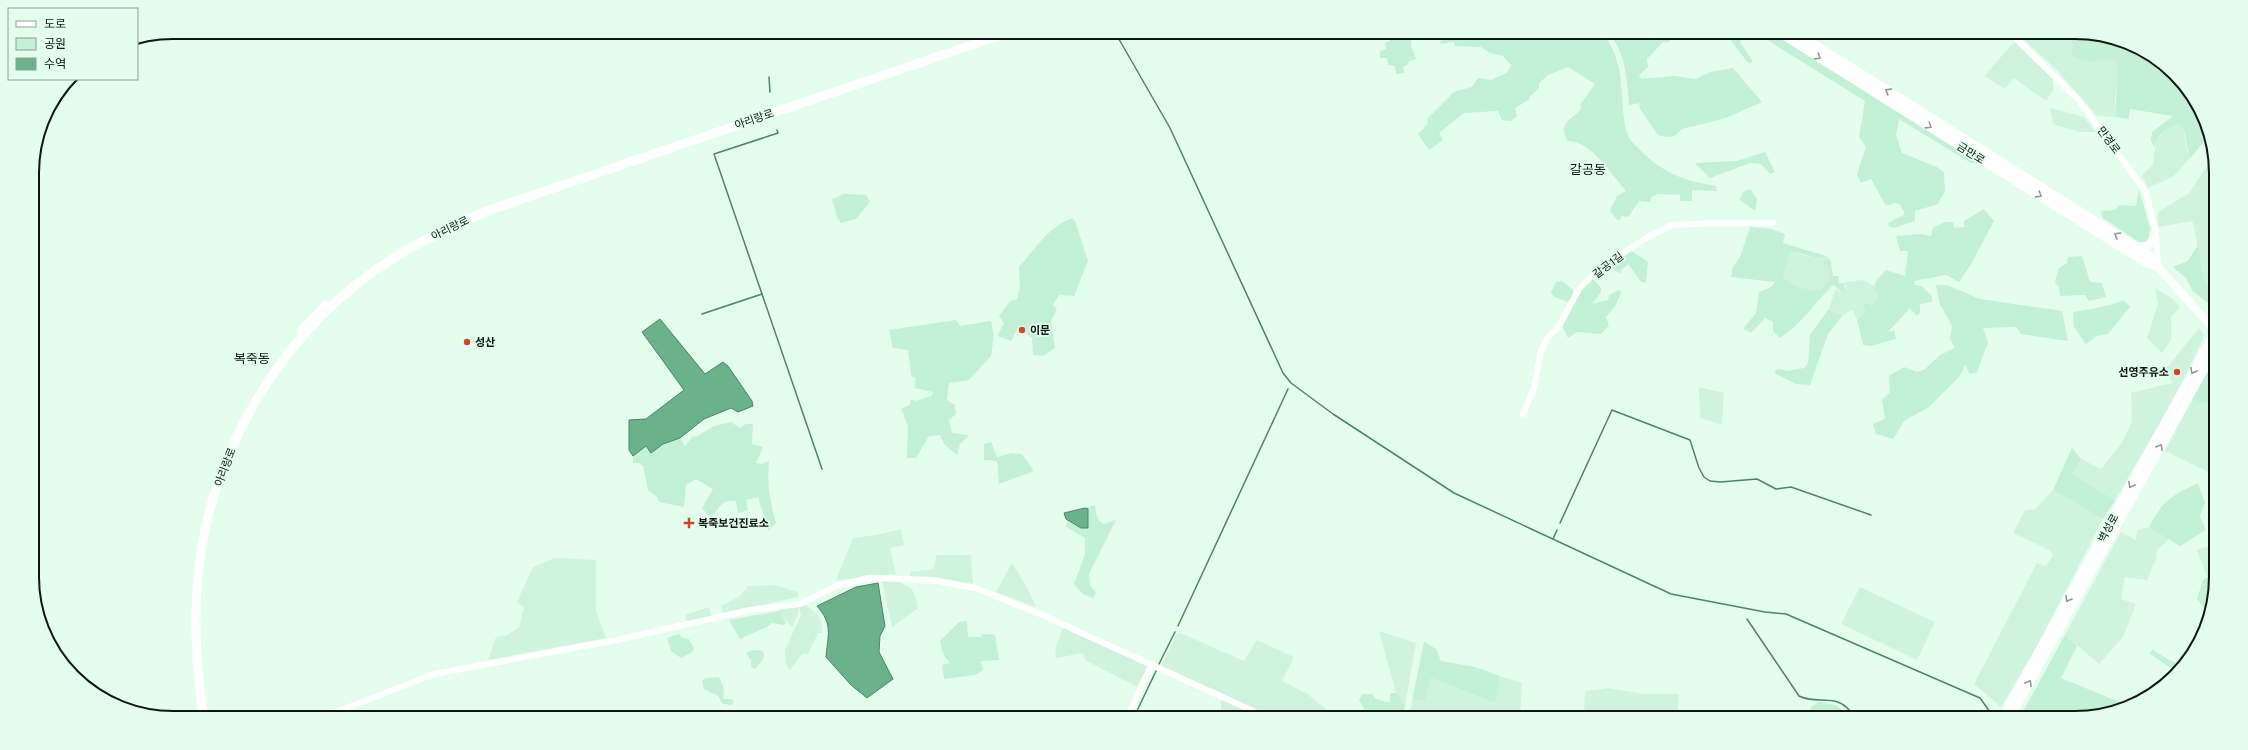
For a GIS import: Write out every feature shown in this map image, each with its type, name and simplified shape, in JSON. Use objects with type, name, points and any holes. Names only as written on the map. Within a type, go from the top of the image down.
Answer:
[{"type":"highway","name":"아리랑로","points":[[197,711],[190,650],[190,598],[192,567],[204,511],[213,481],[235,427],[274,363],[346,286],[397,249],[439,226],[488,204],[970,39]]},
{"type":"highway","name":"아리랑로","points":[[315,319],[399,254],[448,228],[490,210],[989,39]]},
{"type":"highway","name":"금만로","points":[[1790,39],[2145,262],[2158,267]]},
{"type":"highway","name":"금만로","points":[[1806,39],[2150,256],[2158,267]]},
{"type":"highway","points":[[2136,247],[2148,246],[2155,238]]},
{"type":"highway","name":"아리랑로","points":[[203,711],[197,670],[196,599],[202,541],[209,512],[219,482],[240,430],[278,367],[297,339]]},
{"type":"main road","name":"금만로","points":[[2158,267],[2203,314],[2209,323]]},
{"type":"main road","points":[[2203,314],[2209,315]]},
{"type":"main road","name":"벽성로","points":[[2006,711],[2209,342]]},
{"type":"main road","name":"벽성로","points":[[2014,711],[2209,360]]},
{"type":"street","name":"만경로","points":[[2018,39],[2080,102],[2146,192],[2152,211],[2158,267]]},
{"type":"street","name":"갈공1길","points":[[1523,414],[1534,388],[1541,351],[1548,337],[1558,328],[1579,289],[1600,268],[1648,237],[1672,226],[1716,223],[1773,223]]},
{"type":"street","points":[[339,711],[434,674],[618,640],[750,610],[800,604],[836,586],[868,578],[931,580],[975,588],[1040,614],[1253,711]]},
{"type":"street","points":[[1130,711],[1152,664]]},
{"type":"shaded area","points":[[2069,39],[2074,46],[2104,60],[2116,59],[2118,73],[2115,100],[2116,117],[2097,116],[2056,69],[2024,40]]},
{"type":"shaded area","points":[[2014,42],[2053,79],[2053,90],[2046,101],[2014,78],[2005,89],[1984,76]]},
{"type":"shaded area","points":[[2050,108],[2084,117],[2095,132],[2079,132],[2053,124]]},
{"type":"shaded area","points":[[2179,124],[2183,127],[2187,150],[2191,157],[2174,176],[2148,188],[2142,175],[2153,165],[2156,140],[2170,127]]},
{"type":"shaded area","points":[[2208,164],[2209,287],[2203,279],[2193,221],[2158,227],[2158,212],[2189,193]]},
{"type":"shaded area","points":[[1795,252],[1813,258],[1826,256],[1830,259],[1821,262],[1830,267],[1829,280],[1819,290],[1809,291],[1795,287],[1783,277],[1790,253]]},
{"type":"shaded area","points":[[1863,280],[1875,286],[1874,290],[1878,297],[1857,319],[1852,310],[1843,315],[1828,310],[1836,289],[1841,292],[1846,287],[1844,283]]},
{"type":"shaded area","points":[[2155,288],[2173,299],[2180,307],[2171,317],[2171,340],[2162,353],[2147,338],[2158,304]]},
{"type":"shaded area","points":[[2199,328],[2204,336],[2180,388],[2115,500],[2070,474],[2081,459],[2101,469],[2122,443],[2132,421],[2131,393],[2172,383],[2166,369]]},
{"type":"shaded area","points":[[1699,387],[1724,393],[1722,425],[1700,418]]},
{"type":"shaded area","points":[[2192,400],[2209,404],[2208,472],[2165,451]]},
{"type":"shaded area","points":[[2053,490],[2103,519],[2038,644],[2001,707],[1974,684],[2037,563],[2046,566],[2053,555],[2049,550],[2013,533],[2025,510],[2035,509]]},
{"type":"shaded area","points":[[2149,527],[2169,539],[2157,550],[2156,559],[2147,580],[2125,577],[2121,599],[2136,604],[2123,637],[2099,664],[2065,635],[2121,532],[2136,540],[2137,530]]},
{"type":"shaded area","points":[[901,529],[904,545],[890,548],[896,574],[836,580],[853,538],[876,535]]},
{"type":"shaded area","points":[[2209,546],[2209,576],[2207,577],[2197,550]]},
{"type":"shaded area","points":[[936,555],[971,555],[973,584],[936,577],[910,577],[910,572],[934,569]]},
{"type":"shaded area","points":[[555,558],[596,560],[596,611],[606,638],[488,660],[496,637],[507,635],[519,627],[524,607],[517,602],[533,567]]},
{"type":"shaded area","points":[[1012,563],[1027,587],[1036,607],[996,592]]},
{"type":"shaded area","points":[[882,581],[898,581],[912,589],[917,602],[918,608],[892,627]]},
{"type":"shaded area","points":[[775,585],[798,592],[798,597],[723,613],[721,606],[740,596],[748,586]]},
{"type":"shaded area","points":[[1860,587],[1935,622],[1917,660],[1841,624]]},
{"type":"shaded area","points":[[805,604],[821,618],[822,633],[818,633],[808,654],[802,654],[790,670],[786,664],[785,650],[801,615],[799,607],[798,615],[792,627],[780,616],[780,607]]},
{"type":"shaded area","points":[[709,607],[712,618],[687,623],[685,615]]},
{"type":"shaded area","points":[[1063,628],[1148,666],[1137,687],[1085,660],[1083,653],[1056,658],[1055,648]]},
{"type":"shaded area","points":[[1379,631],[1416,643],[1405,706],[1396,693]]},
{"type":"shaded area","points":[[1178,632],[1244,661],[1257,640],[1294,657],[1282,681],[1306,693],[1329,711],[1259,711],[1245,705],[1243,711],[1221,711],[1221,693],[1161,666]]},
{"type":"shaded area","points":[[1500,676],[1522,683],[1520,711],[1410,711],[1412,701],[1425,700],[1431,678],[1494,703]]},
{"type":"shaded area","points":[[1608,688],[1646,694],[1679,694],[1679,711],[1584,711],[1585,691]]},
{"type":"green space","points":[[1390,39],[1412,39],[1411,46],[1416,59],[1409,61],[1407,65],[1403,67],[1404,73],[1396,74],[1395,66],[1388,65],[1387,58],[1380,58],[1380,51],[1386,49],[1385,43],[1390,41]]},
{"type":"green space","points":[[1441,39],[1607,39],[1617,61],[1620,74],[1623,111],[1630,140],[1657,165],[1675,175],[1694,182],[1716,186],[1717,191],[1692,190],[1692,201],[1680,201],[1680,195],[1658,194],[1651,197],[1650,202],[1639,201],[1628,217],[1622,216],[1620,220],[1617,220],[1610,210],[1617,196],[1626,191],[1607,167],[1592,152],[1576,142],[1567,141],[1564,129],[1565,125],[1582,108],[1580,105],[1595,84],[1568,67],[1548,75],[1539,83],[1539,88],[1529,97],[1530,99],[1515,108],[1517,116],[1511,121],[1502,120],[1498,111],[1464,113],[1439,133],[1443,140],[1429,150],[1418,134],[1428,124],[1427,119],[1454,92],[1472,87],[1478,78],[1491,80],[1508,72],[1511,65],[1503,56],[1490,53],[1481,47],[1455,46],[1454,42],[1440,44]]},
{"type":"green space","points":[[1613,39],[1672,39],[1668,42],[1663,42],[1647,59],[1648,67],[1639,75],[1641,79],[1674,76],[1696,79],[1710,72],[1733,68],[1762,102],[1726,118],[1682,129],[1674,136],[1666,137],[1658,135],[1640,109],[1639,103],[1629,105],[1625,69]]},
{"type":"green space","points":[[1729,39],[1743,39],[1740,42],[1753,62],[1749,64]]},
{"type":"green space","points":[[1766,39],[1784,39],[1979,162],[1971,163],[1899,119],[1896,135],[1902,153],[1937,167],[1944,172],[1945,191],[1938,204],[1915,211],[1915,221],[1894,228],[1889,227],[1888,223],[1905,214],[1900,204],[1895,203],[1886,206],[1871,179],[1861,183],[1857,174],[1866,147],[1859,137],[1865,101]]},
{"type":"green space","points":[[2069,39],[2092,40],[2118,46],[2134,53],[2163,72],[2176,85],[2195,114],[2202,130],[2204,139],[2203,143],[2191,157],[2184,131],[2179,124],[2171,127],[2160,135],[2154,147],[2151,140],[2152,132],[2173,116],[2130,109],[2129,119],[2116,117],[2116,59],[2092,61],[2081,60],[2071,54],[2074,46]]},
{"type":"green space","points":[[1765,152],[1775,172],[1770,174],[1761,164],[1750,163],[1710,178],[1695,163],[1737,161]]},
{"type":"green space","points":[[1750,189],[1757,199],[1755,211],[1740,200],[1743,192]]},
{"type":"green space","points":[[2139,189],[2150,228],[2148,241],[2142,244],[2103,218],[2101,211],[2115,210],[2120,205],[2136,206]]},
{"type":"green space","points":[[844,194],[866,195],[870,202],[856,219],[841,223],[837,217],[832,199]]},
{"type":"green space","points":[[1984,209],[1994,221],[1970,266],[1959,282],[1946,275],[1914,281],[1915,285],[1922,286],[1932,296],[1932,302],[1920,304],[1920,312],[1917,316],[1910,308],[1888,332],[1894,330],[1896,339],[1871,346],[1863,345],[1857,319],[1865,311],[1863,303],[1871,305],[1878,297],[1874,290],[1876,281],[1886,270],[1905,276],[1908,251],[1900,251],[1896,236],[1921,234],[1931,236],[1933,228],[1945,222],[1953,222],[1954,228],[1964,227],[1964,221]]},
{"type":"green space","points":[[1072,218],[1075,221],[1088,261],[1074,296],[1059,295],[1053,305],[1057,309],[1051,321],[1055,348],[1043,356],[1033,355],[1032,338],[1018,328],[1011,341],[997,336],[1004,323],[999,316],[1010,301],[1017,299],[1020,288],[1019,267],[1049,233],[1063,222]]},
{"type":"green space","points":[[1750,227],[1771,229],[1785,234],[1783,243],[1826,256],[1817,258],[1794,252],[1790,253],[1783,277],[1787,280],[1804,289],[1819,290],[1829,280],[1830,267],[1821,262],[1830,259],[1833,276],[1839,276],[1839,283],[1844,283],[1845,292],[1842,292],[1833,285],[1795,326],[1780,338],[1773,331],[1773,322],[1765,318],[1751,333],[1743,329],[1756,313],[1759,292],[1771,287],[1775,282],[1731,277],[1733,267],[1740,257]]},
{"type":"green space","points":[[2198,245],[2203,279],[2209,287],[2209,304],[2192,290],[2186,278],[2173,267],[2188,261]]},
{"type":"green space","points":[[1627,251],[1632,251],[1648,262],[1646,283],[1641,282],[1628,264],[1621,270],[1621,274],[1614,270],[1611,263]]},
{"type":"green space","points":[[2082,256],[2090,282],[2102,283],[2106,297],[2089,301],[2085,295],[2060,296],[2059,287],[2055,282],[2059,268],[2067,263],[2068,257]]},
{"type":"green space","points":[[1592,278],[1601,288],[1601,292],[1592,304],[1608,300],[1609,295],[1619,290],[1621,293],[1615,306],[1606,317],[1609,326],[1601,334],[1577,332],[1568,338],[1562,326],[1581,290]]},
{"type":"green space","points":[[1562,281],[1573,290],[1573,295],[1567,302],[1553,296],[1551,292],[1556,282]]},
{"type":"green space","points":[[1936,285],[1947,285],[1980,299],[2062,311],[2068,341],[2021,334],[2016,327],[1983,328],[1988,342],[1977,372],[1970,374],[1965,365],[1960,376],[1929,407],[1904,421],[1893,439],[1876,434],[1873,424],[1885,419],[1882,400],[1890,392],[1889,376],[1904,367],[1917,372],[1925,369],[1940,355],[1955,348],[1950,339],[1952,326],[1940,304]]},
{"type":"green space","points":[[2124,300],[2130,307],[2108,334],[2097,336],[2086,344],[2074,327],[2073,312],[2093,309]]},
{"type":"green space","points":[[1828,310],[1843,315],[1828,334],[1810,385],[1796,384],[1776,374],[1774,371],[1779,369],[1787,371],[1804,368],[1808,363],[1810,335]]},
{"type":"green space","points":[[956,320],[960,326],[991,321],[994,335],[991,356],[969,380],[949,383],[947,400],[955,405],[956,414],[949,420],[952,433],[969,435],[960,444],[957,455],[944,444],[940,435],[929,436],[916,458],[907,458],[908,426],[901,409],[910,405],[911,399],[915,401],[932,396],[933,392],[914,388],[916,378],[911,376],[908,350],[893,348],[889,330]]},
{"type":"green space","points":[[2209,369],[2209,404],[2192,400]]},
{"type":"green space","points":[[731,422],[740,428],[746,424],[753,424],[752,444],[763,447],[756,463],[762,464],[769,461],[768,477],[772,508],[776,523],[768,531],[758,497],[746,500],[748,510],[738,513],[736,501],[728,501],[721,505],[711,518],[702,508],[713,489],[696,479],[686,485],[684,507],[659,502],[657,497],[648,490],[643,466],[639,463],[633,463],[633,456],[646,446],[651,453],[663,444],[680,438],[685,446],[693,436],[696,437],[714,426]]},
{"type":"green space","points":[[991,442],[997,457],[1012,453],[1022,454],[1034,471],[999,484],[997,461],[984,460],[984,444]]},
{"type":"green space","points":[[2072,448],[2081,459],[2071,474],[2115,500],[2103,519],[2053,490]]},
{"type":"green space","points":[[2198,483],[2205,503],[2200,516],[2206,530],[2180,546],[2149,527],[2159,510],[2169,499]]},
{"type":"green space","points":[[1095,505],[1097,516],[1101,522],[1104,524],[1116,520],[1089,574],[1090,585],[1096,593],[1093,598],[1083,594],[1074,584],[1085,554],[1085,538],[1065,526],[1068,521],[1081,527],[1088,509],[1085,508]]},
{"type":"green space","points":[[2209,576],[2208,594],[2205,608],[2197,599],[2203,580]]},
{"type":"green space","points":[[780,611],[781,616],[786,623],[783,625],[772,623],[767,627],[740,639],[729,620]]},
{"type":"green space","points":[[967,621],[968,637],[981,637],[982,634],[995,635],[999,660],[981,661],[983,670],[975,675],[944,679],[942,665],[950,663],[943,654],[940,641],[959,622]]},
{"type":"green space","points":[[679,634],[682,638],[689,639],[694,649],[691,653],[681,658],[671,651],[667,638]]},
{"type":"green space","points":[[2065,635],[2077,646],[2061,678],[2121,703],[2083,711],[2023,711]]},
{"type":"green space","points":[[1424,642],[1436,649],[1441,661],[1475,667],[1500,676],[1495,703],[1431,678],[1425,700],[1412,701]]},
{"type":"green space","points":[[2152,649],[2167,659],[2177,663],[2172,669],[2150,654]]},
{"type":"green space","points":[[752,650],[763,651],[764,658],[755,669],[751,667],[751,660],[746,653]]},
{"type":"green space","points":[[705,678],[720,678],[724,689],[723,699],[732,699],[734,703],[732,705],[723,704],[718,696],[704,689],[702,681]]},
{"type":"green space","points":[[1390,693],[1396,693],[1405,706],[1404,711],[1365,711],[1359,700],[1362,694],[1372,694],[1376,699],[1390,703]]},
{"type":"green space","points":[[1819,702],[1836,705],[1844,711],[1811,711],[1811,707]]},
{"type":"water","points":[[660,319],[705,374],[723,362],[728,366],[752,401],[753,406],[738,412],[731,408],[704,419],[680,438],[663,444],[651,453],[646,446],[633,456],[629,450],[629,420],[646,419],[684,390],[642,332]]},
{"type":"water","points":[[1085,508],[1088,509],[1088,528],[1081,528],[1066,519],[1064,513]]},
{"type":"water","points":[[878,583],[885,626],[880,636],[879,652],[893,679],[867,698],[851,685],[826,657],[828,636],[827,624],[822,612],[817,606],[856,587]]},
{"type":"waterway","points":[[1119,39],[1170,128],[1283,373],[1291,383],[1333,414],[1454,493],[1671,594],[1765,612],[1786,614],[1980,698],[1989,711]]},
{"type":"waterway","points":[[769,77],[770,92]]},
{"type":"waterway","points":[[777,130],[778,133],[714,154],[822,469]]},
{"type":"waterway","points":[[702,314],[762,294]]},
{"type":"waterway","points":[[1178,626],[1288,389]]},
{"type":"waterway","points":[[1560,523],[1612,410],[1690,440],[1699,468],[1704,477],[1710,481],[1720,482],[1757,479],[1776,489],[1791,487],[1871,515]]},
{"type":"waterway","points":[[1553,539],[1557,530]]},
{"type":"waterway","points":[[1747,619],[1799,696],[1806,699],[1835,701],[1842,704],[1850,711]]},
{"type":"waterway","points":[[1159,664],[1175,632]]},
{"type":"waterway","points":[[1137,711],[1156,671]]},
{"type":"place","name":"이문","points":[[1022,330]]},
{"type":"place","name":"성산","points":[[467,342]]},
{"type":"place","name":"선영주유소","points":[[2177,372]]},
{"type":"place","name":"복죽보건진료소","points":[[689,523]]},
{"type":"district","name":"갈공동","points":[[1588,169]]},
{"type":"district","name":"복죽동","points":[[252,358]]}]
